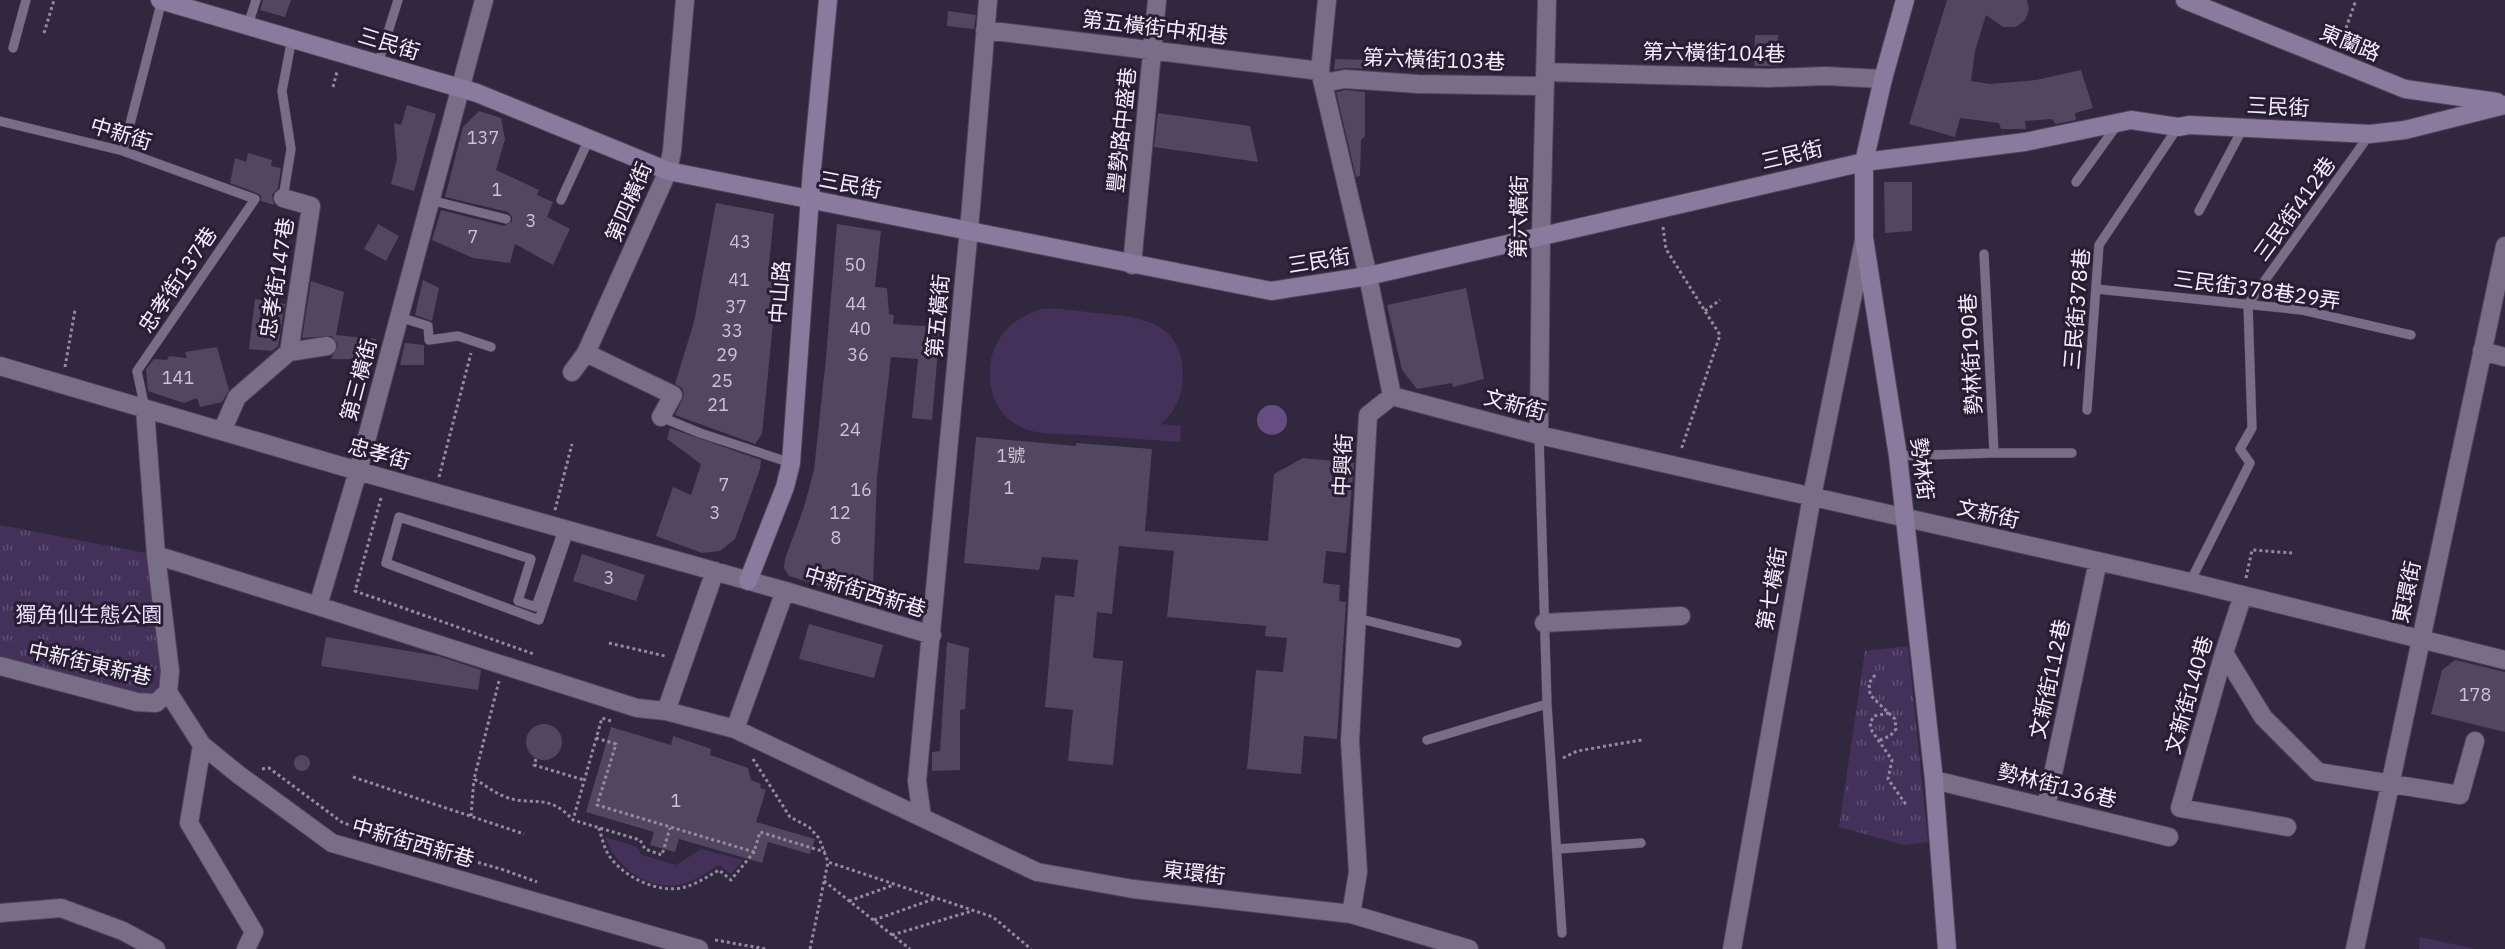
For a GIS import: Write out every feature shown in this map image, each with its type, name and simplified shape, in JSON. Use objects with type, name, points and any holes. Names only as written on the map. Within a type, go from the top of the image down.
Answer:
[{"type":"street","name":"三民街","points":[[161,0],[459,88],[668,171],[809,201],[1271,291],[1368,276],[1541,234],[1864,162],[2025,142],[2131,120],[2178,127],[2190,125],[2370,134],[2405,130],[2505,104]]},
{"type":"street","name":"第三橫街","points":[[318,606],[358,471],[484,0]]},
{"type":"street","name":"第四橫街","points":[[572,372],[586,353],[668,171],[685,0]]},
{"type":"street","name":"中山路","points":[[748,580],[785,487],[791,463],[809,201],[828,0]]},
{"type":"street","name":"第五橫街","points":[[932,635],[988,0]]},
{"type":"street","name":"豐勢路中盛巷","points":[[1132,264],[1157,0]]},
{"type":"street","points":[[1327,0],[1321,77],[1368,276],[1392,396]]},
{"type":"street","name":"第六橫街","points":[[1539,435],[1547,0]]},
{"type":"street","name":"勢林街","points":[[1905,0],[1883,79],[1864,162],[1864,238],[1898,456],[1934,780],[1947,949]]},
{"type":"street","name":"東蘭路","points":[[2185,0],[2405,89],[2505,104]]},
{"type":"street","name":"第五橫街中和巷","points":[[985,30],[1152,50],[1321,77]]},
{"type":"street","name":"第六橫街104巷","points":[[1545,79],[1826,76],[1883,79]]},
{"type":"street","name":"第六橫街103巷","points":[[1321,77],[1418,84],[1545,79]]},
{"type":"street","name":"忠孝街147巷","points":[[222,431],[237,396],[289,352],[311,206],[283,198]]},
{"type":"street","name":"第七橫街","points":[[1732,949],[1812,496],[1864,238]]},
{"type":"street","name":"東環街","points":[[2355,949],[2505,246]]},
{"type":"street","points":[[289,352],[327,346]]},
{"type":"street","points":[[2482,351],[2505,357]]},
{"type":"street","points":[[586,353],[673,394],[661,417]]},
{"type":"street","name":"忠孝街","points":[[0,366],[358,471],[748,580]]},
{"type":"street","name":"文新街","points":[[1392,396],[1539,435],[2190,582],[2505,660]]},
{"type":"street","name":"中興街","points":[[1351,914],[1358,872],[1350,741],[1368,415],[1392,396]]},
{"type":"street","points":[[145,409],[156,555],[170,671],[168,692]]},
{"type":"street","points":[[156,555],[318,606]]},
{"type":"street","name":"文新街112巷","points":[[2046,807],[2098,561]]},
{"type":"street","points":[[666,711],[715,571]]},
{"type":"street","name":"中新街西新巷","points":[[748,580],[932,635],[917,781],[922,817]]},
{"type":"street","points":[[735,729],[786,591]]},
{"type":"street","name":"文新街140巷","points":[[2243,595],[2180,808],[2287,827]]},
{"type":"street","name":"東環街","points":[[318,606],[637,708],[666,711],[735,729],[1037,872],[1133,889],[1351,914],[1469,949]]},
{"type":"street","points":[[1544,623],[1681,616]]},
{"type":"street","points":[[2224,653],[2263,717],[2318,772],[2460,795],[2475,741]]},
{"type":"street","name":"中新街東新巷","points":[[0,666],[137,702],[156,703],[168,692]]},
{"type":"street","name":"中新街西新巷","points":[[168,692],[202,745],[332,843],[698,946]]},
{"type":"street","points":[[202,745],[189,823],[254,932],[246,949]]},
{"type":"street","name":"勢林街136巷","points":[[1934,780],[2169,837]]},
{"type":"street","points":[[0,913],[61,908],[123,931],[156,949]]},
{"type":"lane","points":[[13,48],[26,0]]},
{"type":"lane","points":[[123,151],[161,0]]},
{"type":"lane","points":[[248,25],[256,0]]},
{"type":"lane","points":[[378,64],[398,0]]},
{"type":"lane","points":[[283,198],[291,149],[282,91],[292,38]]},
{"type":"lane","name":"中新街","points":[[0,121],[123,151],[229,192]]},
{"type":"lane","points":[[2076,182],[2119,123]]},
{"type":"lane","name":"三民街378巷","points":[[2086,410],[2099,245],[2178,127]]},
{"type":"lane","points":[[2199,211],[2243,128]]},
{"type":"lane","name":"三民街412巷","points":[[2248,304],[2370,134]]},
{"type":"lane","points":[[561,200],[590,139]]},
{"type":"lane","name":"忠孝街137巷","points":[[145,409],[137,371],[255,199],[229,192]]},
{"type":"lane","points":[[430,200],[506,219]]},
{"type":"lane","name":"勢林街190巷","points":[[1984,254],[1994,453]]},
{"type":"lane","name":"三民街378巷29弄","points":[[2096,289],[2302,310],[2411,335]]},
{"type":"lane","points":[[2190,582],[2250,463],[2241,449],[2252,428],[2248,304]]},
{"type":"lane","points":[[399,317],[428,326],[429,340],[458,336],[491,347]]},
{"type":"lane","points":[[661,417],[700,433],[791,463]]},
{"type":"lane","points":[[1539,435],[1547,704],[1562,933]]},
{"type":"lane","points":[[1898,456],[2072,453]]},
{"type":"lane","points":[[399,518],[531,560],[518,601],[536,607],[561,529],[540,620],[386,563],[399,518]]},
{"type":"lane","points":[[1357,618],[1457,643]]},
{"type":"lane","points":[[1427,740],[1547,704]]},
{"type":"lane","points":[[1558,849],[1641,843]]},
{"type":"path","points":[[44,33],[54,0]]},
{"type":"path","points":[[2334,60],[2356,0]]},
{"type":"path","points":[[1660,208],[1666,249],[1720,334],[1676,466]]},
{"type":"path","points":[[1705,311],[1720,300]]},
{"type":"path","points":[[63,384],[75,310]]},
{"type":"path","points":[[435,493],[474,341]]},
{"type":"path","points":[[561,529],[572,444]]},
{"type":"path","points":[[381,498],[355,591],[541,656]]},
{"type":"path","points":[[2243,595],[2252,550],[2292,553]]},
{"type":"path","points":[[609,642],[665,656]]},
{"type":"path","points":[[471,817],[474,779],[503,665]]},
{"type":"path","points":[[1875,675],[1869,683],[1870,695],[1895,719],[1896,729],[1890,736],[1880,740]]},
{"type":"path","points":[[1889,713],[1874,716],[1870,723],[1872,731],[1892,760],[1888,779],[1906,807]]},
{"type":"path","points":[[573,820],[602,718],[619,723]]},
{"type":"path","points":[[596,738],[616,744],[597,805],[754,852]]},
{"type":"path","points":[[1551,765],[1577,751],[1642,740]]},
{"type":"path","points":[[536,759],[534,765],[584,780]]},
{"type":"path","points":[[753,759],[790,817],[810,827],[819,838],[825,852],[828,862],[810,949]]},
{"type":"path","points":[[269,768],[343,823],[504,870],[537,882]]},
{"type":"path","points":[[352,777],[524,834]]},
{"type":"path","points":[[474,779],[501,796],[517,800],[548,802],[562,808],[573,820],[640,840],[645,849],[662,855],[670,828]]},
{"type":"path","points":[[599,828],[606,851],[617,865],[647,884],[662,888],[679,889],[698,883],[719,870],[731,880],[754,852],[760,832],[825,852]]},
{"type":"path","points":[[828,862],[993,917],[1031,949]]},
{"type":"path","points":[[824,881],[910,949]]},
{"type":"path","points":[[849,901],[896,884]]},
{"type":"path","points":[[874,920],[936,898]]},
{"type":"path","points":[[892,935],[974,911]]},
{"type":"path","points":[[698,946],[766,949]]},
{"type":"green space","points":[[1041,309],[1062,309],[1127,317],[1142,320],[1167,332],[1181,357],[1183,382],[1175,408],[1161,424],[1181,426],[1180,442],[1042,433],[1026,429],[1011,421],[998,406],[991,388],[991,359],[998,341],[1009,327],[1024,316]]},
{"type":"green space","name":"獨角仙生態公園","points":[[0,525],[156,555],[170,671],[156,703],[0,666]]},
{"type":"green space","points":[[1908,646],[1928,842],[1904,845],[1839,827],[1865,651]]},
{"type":"green space","points":[[605,837],[637,847],[642,855],[676,865],[701,849],[743,860],[731,874],[719,865],[687,883],[670,886],[657,884],[646,881],[625,867],[610,848]]},
{"type":"green space","points":[[2420,937],[2476,949],[2419,949]]},
{"type":"shaded area","points":[[1272,405],[1283,409],[1287,420],[1283,431],[1272,435],[1261,431],[1257,420],[1261,409]]},
{"type":"building","points":[[263,0],[291,0],[285,17],[260,10]]},
{"type":"building","points":[[1947,0],[2027,0],[2029,10],[2025,20],[2016,27],[2003,27],[1986,15],[1975,51],[1971,81],[1990,84],[2036,80],[2081,70],[2093,108],[2075,113],[2076,120],[2056,124],[2052,119],[2025,121],[2026,129],[2001,129],[1999,123],[1960,118],[1955,137],[1909,124]]},
{"type":"building","points":[[948,11],[976,15],[974,29],[947,26]]},
{"type":"building","points":[[1755,35],[1778,35],[1779,66],[1754,66]]},
{"type":"building","points":[[1335,59],[1371,60],[1371,69],[1334,70]]},
{"type":"building","points":[[1346,90],[1365,92],[1365,136],[1361,140],[1360,176],[1356,177],[1336,92]]},
{"type":"building","points":[[407,105],[436,114],[414,191],[391,184],[397,159],[394,123],[401,125]]},
{"type":"building","points":[[479,111],[501,118],[505,139],[496,170],[539,190],[537,195],[553,202],[547,217],[570,229],[553,265],[515,244],[510,263],[473,258],[432,240],[441,210],[504,226],[512,221],[508,212],[445,197],[463,127]]},
{"type":"building","points":[[1158,113],[1250,126],[1258,162],[1154,147]]},
{"type":"building","points":[[248,153],[272,160],[271,166],[281,168],[278,188],[272,195],[274,205],[261,201],[261,196],[257,193],[230,183],[235,158],[246,162]]},
{"type":"building","points":[[1884,182],[1912,182],[1912,231],[1885,233]]},
{"type":"building","points":[[716,203],[774,214],[768,275],[777,276],[776,293],[762,434],[755,444],[675,415],[684,395],[682,388],[675,384],[694,322]]},
{"type":"building","points":[[378,224],[399,236],[386,261],[364,249]]},
{"type":"building","points":[[837,224],[881,231],[875,287],[887,288],[889,314],[894,315],[893,324],[940,327],[932,420],[912,418],[918,359],[891,357],[877,477],[873,587],[893,590],[888,607],[789,576],[784,568],[814,470]]},
{"type":"building","points":[[423,280],[439,288],[432,321],[415,315]]},
{"type":"building","points":[[311,281],[344,292],[336,335],[376,339],[372,359],[331,359],[338,345],[332,336],[302,338]]},
{"type":"building","points":[[1466,288],[1484,379],[1453,387],[1452,383],[1417,389],[1402,370],[1387,305]]},
{"type":"building","points":[[255,299],[285,304],[278,346],[272,351],[249,349]]},
{"type":"building","points":[[405,343],[424,345],[424,365],[400,365]]},
{"type":"building","points":[[217,347],[229,390],[222,402],[200,407],[197,398],[184,403],[148,391],[146,369],[154,359],[167,360],[169,356],[187,358],[185,352]]},
{"type":"building","points":[[670,428],[761,460],[760,469],[735,539],[720,551],[702,553],[656,536],[673,487],[691,495],[701,464],[667,439]]},
{"type":"building","points":[[976,437],[1076,446],[1076,443],[1152,449],[1145,531],[1268,541],[1274,474],[1303,458],[1354,463],[1346,553],[1326,551],[1323,583],[1340,585],[1339,601],[1346,602],[1337,739],[1304,736],[1301,774],[1247,769],[1256,670],[1283,672],[1287,638],[1265,636],[1266,626],[1167,617],[1174,551],[1119,546],[1112,614],[1097,612],[1093,658],[1123,661],[1113,765],[1068,761],[1073,710],[1045,707],[1055,595],[1074,597],[1078,560],[1042,557],[1039,570],[964,563]]},
{"type":"building","points":[[582,554],[645,575],[636,601],[573,581]]},
{"type":"building","points":[[809,624],[883,645],[874,678],[799,659]]},
{"type":"building","points":[[326,637],[438,656],[481,670],[478,690],[321,666]]},
{"type":"building","points":[[947,642],[969,648],[965,709],[960,710],[960,770],[932,771],[932,752],[940,751]]},
{"type":"building","points":[[2455,660],[2505,672],[2505,732],[2431,714],[2442,670]]},
{"type":"building","points":[[544,724],[557,729],[562,742],[557,755],[544,760],[531,755],[526,742],[531,729]]},
{"type":"building","points":[[611,727],[671,745],[673,736],[711,749],[710,755],[748,768],[751,780],[761,784],[760,788],[766,790],[756,822],[815,839],[810,854],[768,842],[762,863],[679,839],[675,852],[650,845],[654,832],[586,812]]},
{"type":"building","points":[[299,755],[305,755],[310,763],[308,769],[299,771],[294,766],[294,760]]}]
